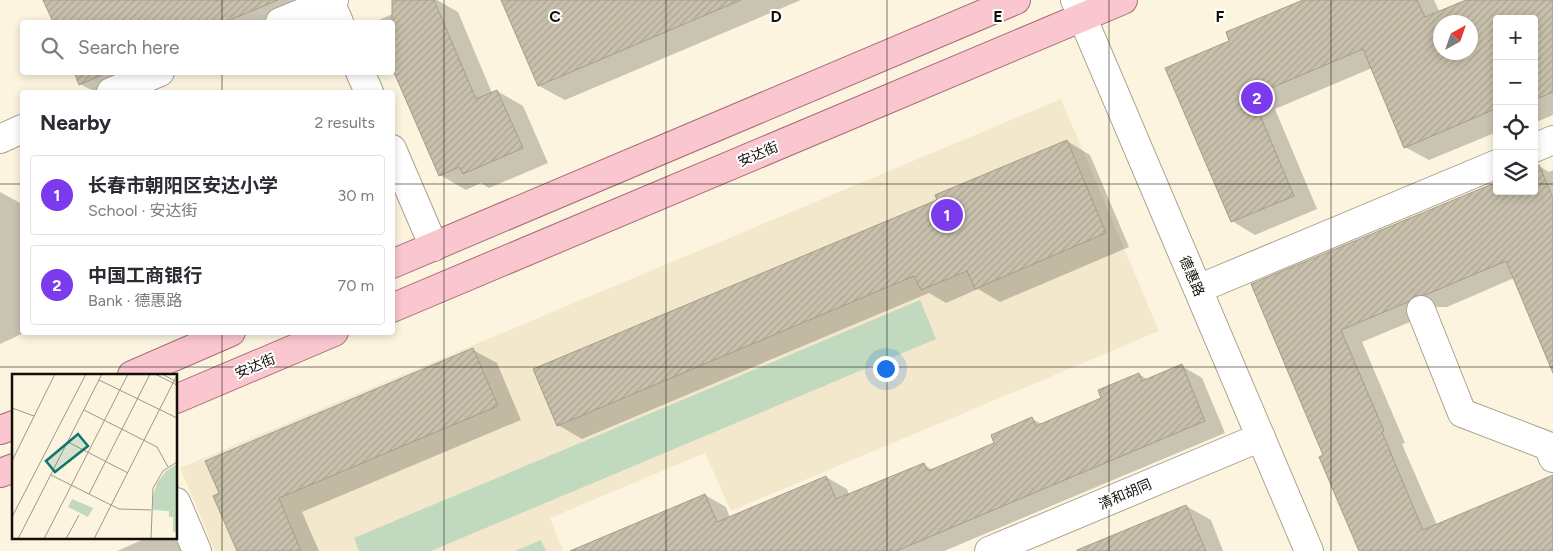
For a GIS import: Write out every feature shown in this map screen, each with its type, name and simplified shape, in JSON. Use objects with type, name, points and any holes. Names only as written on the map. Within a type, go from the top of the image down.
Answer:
[{"type":"main road","name":"安达街","points":[[395,307],[1079,9],[1124,0]]},
{"type":"main road","points":[[395,263],[1005,2]]},
{"type":"main road","points":[[134,374],[224,335]]},
{"type":"main road","name":"安达街","points":[[178,398],[327,335]]},
{"type":"main road","points":[[0,430],[12,426]]},
{"type":"main road","points":[[0,473],[12,469]]},
{"type":"street","points":[[288,20],[334,8]]},
{"type":"street","name":"德惠路","points":[[1079,9],[1309,551]]},
{"type":"street","points":[[116,90],[153,75]]},
{"type":"street","points":[[361,75],[367,90]]},
{"type":"street","points":[[0,139],[20,130]]},
{"type":"street","points":[[1538,146],[1553,140]]},
{"type":"street","points":[[395,156],[434,247]]},
{"type":"street","points":[[1198,289],[1493,166]]},
{"type":"street","points":[[1421,310],[1462,413],[1548,446],[1553,458]]},
{"type":"street","name":"清和胡同","points":[[988,551],[1261,437]]},
{"type":"street","points":[[178,507],[197,551]]},
{"type":"shaded area","points":[[1061,99],[1159,331],[731,511],[705,453],[550,518],[563,551],[215,551],[180,468]]},
{"type":"green space","points":[[920,300],[936,339],[431,551],[359,551],[354,538]]},
{"type":"green space","points":[[541,540],[546,551],[515,551]]},
{"type":"building","points":[[43,0],[278,0],[230,20],[52,20]]},
{"type":"building","points":[[392,0],[434,0],[476,99],[497,90],[523,148],[463,174],[459,167],[439,176],[395,75],[395,20],[392,20]]},
{"type":"building","points":[[501,0],[741,0],[538,86]]},
{"type":"building","points":[[1303,0],[1417,0],[1425,17],[1466,0],[1553,0],[1553,92],[1538,98],[1538,15],[1493,15],[1493,110],[1404,148],[1363,49],[1252,96],[1294,196],[1231,222],[1165,68],[1229,41],[1226,32]]},
{"type":"building","points":[[75,75],[101,75],[79,85]]},
{"type":"building","points":[[1067,140],[1106,233],[975,289],[967,271],[921,290],[914,276],[557,426],[533,369],[937,200],[935,195]]},
{"type":"building","points":[[1538,165],[1553,198],[1553,373],[1506,261],[1425,295],[1415,296],[1408,302],[1341,330],[1423,530],[1553,475],[1553,551],[1359,551],[1319,457],[1323,455],[1251,284],[1493,184],[1493,195],[1538,195]]},
{"type":"building","points":[[473,348],[498,406],[279,498],[301,551],[237,551],[213,496],[219,493],[205,461]]},
{"type":"building","points":[[1182,364],[1205,421],[896,551],[570,551],[705,494],[717,522],[826,476],[836,499],[924,463],[928,471],[994,443],[991,435],[1032,417],[1036,426],[1101,398],[1098,390],[1139,373],[1142,381]]},
{"type":"building","points":[[1186,505],[1206,551],[1077,551],[1077,550]]},
{"type":"place","name":"中国工商银行","points":[[1257,98]]},
{"type":"place","name":"长春市朝阳区安达小学","points":[[947,215]]}]
